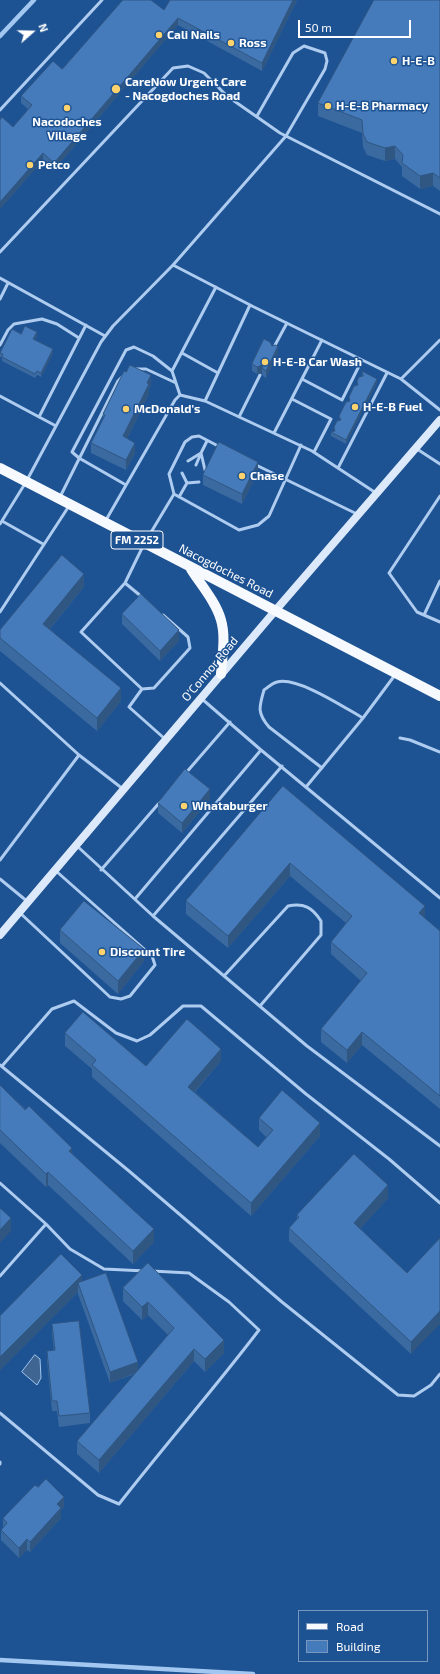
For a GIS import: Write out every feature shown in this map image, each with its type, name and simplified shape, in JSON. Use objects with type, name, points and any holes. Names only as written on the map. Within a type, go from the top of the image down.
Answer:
[{"type":"main road","name":"O'Connor Road","points":[[0,935],[221,674],[440,420]]},
{"type":"main road","name":"Nacogdoches Road","points":[[0,468],[144,544],[440,696]]},
{"type":"main road","points":[[190,567],[214,604],[221,621],[224,641],[221,674]]},
{"type":"lane","points":[[0,110],[102,0]]},
{"type":"lane","points":[[43,544],[1,522],[26,482],[106,336],[113,326],[173,265],[286,136],[325,69],[325,53],[304,46],[293,53],[256,116]]},
{"type":"lane","points":[[0,252],[173,68],[188,66],[204,74],[227,96],[286,136],[440,214]]},
{"type":"lane","points":[[173,265],[250,305],[401,379],[440,410]]},
{"type":"lane","points":[[0,278],[106,336]]},
{"type":"lane","points":[[0,298],[8,283]]},
{"type":"lane","points":[[172,371],[216,287]]},
{"type":"lane","points":[[205,401],[250,305]]},
{"type":"lane","points":[[0,346],[8,330],[14,324],[42,319],[57,324],[79,338]]},
{"type":"lane","points":[[272,350],[287,323]]},
{"type":"lane","points":[[39,417],[86,325]]},
{"type":"lane","points":[[274,433],[322,340]]},
{"type":"lane","points":[[401,379],[440,340]]},
{"type":"lane","points":[[126,485],[79,458],[72,452],[126,350],[134,347],[153,356],[172,371],[180,395]]},
{"type":"lane","points":[[182,353],[218,373]]},
{"type":"lane","points":[[342,400],[362,360]]},
{"type":"lane","points":[[59,499],[118,381],[128,370],[140,368],[146,369],[176,383]]},
{"type":"lane","points":[[338,468],[367,413],[378,386],[387,372]]},
{"type":"lane","points":[[239,417],[260,375]]},
{"type":"lane","points":[[355,375],[360,378]]},
{"type":"lane","points":[[302,378],[348,403]]},
{"type":"lane","points":[[350,384],[356,387]]},
{"type":"lane","points":[[180,395],[205,401],[314,452],[376,493]]},
{"type":"lane","points":[[104,522],[175,400],[180,395]]},
{"type":"lane","points":[[0,396],[56,426]]},
{"type":"lane","points":[[292,399],[338,422]]},
{"type":"lane","points":[[363,411],[367,413]]},
{"type":"lane","points":[[314,452],[331,419]]},
{"type":"lane","points":[[325,430],[332,433]]},
{"type":"lane","points":[[353,430],[357,431]]},
{"type":"lane","points":[[222,448],[199,436],[192,437],[185,442],[169,474],[174,494],[239,530],[258,525],[269,516],[301,446]]},
{"type":"lane","points":[[196,465],[207,441]]},
{"type":"lane","points":[[415,448],[440,464]]},
{"type":"lane","points":[[188,461],[201,453]]},
{"type":"lane","points":[[201,453],[205,470]]},
{"type":"lane","points":[[250,462],[358,514]]},
{"type":"lane","points":[[182,473],[187,483]]},
{"type":"lane","points":[[179,497],[190,477]]},
{"type":"lane","points":[[187,483],[200,482]]},
{"type":"lane","points":[[159,612],[188,637],[190,648],[154,688],[142,689],[81,632],[125,583],[144,544],[174,494]]},
{"type":"lane","points":[[440,498],[389,573],[417,612],[440,622]]},
{"type":"lane","points":[[0,612],[70,504]]},
{"type":"lane","points":[[424,615],[440,581]]},
{"type":"lane","points":[[125,583],[148,602]]},
{"type":"lane","points":[[306,787],[397,674]]},
{"type":"lane","points":[[322,768],[269,727],[263,720],[260,712],[260,702],[264,690],[278,682],[296,683],[316,691],[363,718]]},
{"type":"lane","points":[[0,684],[79,755],[123,789]]},
{"type":"lane","points":[[142,689],[129,706],[166,740]]},
{"type":"lane","points":[[201,698],[261,750],[440,898]]},
{"type":"lane","points":[[184,776],[230,722]]},
{"type":"lane","points":[[400,738],[410,740],[440,752]]},
{"type":"lane","points":[[135,899],[261,750]]},
{"type":"lane","points":[[0,860],[79,755]]},
{"type":"lane","points":[[153,916],[282,766]]},
{"type":"lane","points":[[101,870],[163,799]]},
{"type":"lane","points":[[76,845],[101,870],[153,916],[307,1046],[440,1146]]},
{"type":"lane","points":[[19,912],[110,997],[121,999],[130,996],[156,965],[152,956],[54,870]]},
{"type":"lane","points":[[0,879],[28,902]]},
{"type":"lane","points":[[436,894],[440,890]]},
{"type":"lane","points":[[224,976],[288,906],[304,905],[312,910],[321,921],[321,935],[260,1006]]},
{"type":"lane","points":[[440,1203],[389,1159],[306,1094],[201,1006],[183,1006],[150,1035],[137,1041],[116,1033],[74,1001],[52,1009],[1,1065],[129,1171],[282,1302],[398,1395],[414,1396],[431,1385],[440,1374]]},
{"type":"lane","points":[[0,1183],[46,1224],[70,1249],[104,1269],[189,1273],[229,1302],[259,1330],[119,1504],[98,1495],[0,1413]]},
{"type":"lane","points":[[0,1276],[46,1224]]},
{"type":"water","points":[[35,1355],[40,1359],[41,1378],[37,1385],[22,1372]]},
{"type":"building","name":"Nacodoches Village","points":[[123,0],[151,0],[164,10],[170,0],[293,0],[262,63],[178,18],[54,163],[43,153],[0,202],[0,120],[2,117],[13,127],[32,105],[21,96],[53,61],[62,69]]},
{"type":"building","name":"H-E-B","points":[[374,0],[440,0],[440,178],[433,173],[420,176],[402,163],[403,155],[395,146],[385,148],[367,142],[363,134],[362,120],[318,103]]},
{"type":"building","points":[[25,326],[37,332],[33,339],[53,349],[41,373],[37,371],[35,374],[2,357],[3,354],[0,353],[12,329],[21,334]]},
{"type":"building","points":[[264,339],[270,342],[272,346],[278,346],[266,371],[263,369],[262,365],[257,367],[252,364]]},
{"type":"building","name":"McDonald's","points":[[130,365],[151,375],[147,383],[149,384],[123,436],[135,443],[126,460],[91,443],[124,371],[126,372]]},
{"type":"building","name":"H-E-B Fuel","points":[[362,371],[377,379],[346,440],[331,432],[335,431],[334,427],[337,421],[341,420],[339,416],[346,402],[350,401],[349,397],[354,386],[358,385],[357,381],[359,377],[363,376]]},
{"type":"building","points":[[219,442],[258,462],[242,494],[203,475]]},
{"type":"building","points":[[62,555],[84,574],[43,624],[121,688],[97,718],[0,638],[0,630]]},
{"type":"building","points":[[141,594],[179,630],[160,651],[122,614]]},
{"type":"building","name":"Whataburger","points":[[185,769],[210,789],[182,823],[158,803]]},
{"type":"building","points":[[283,786],[425,906],[419,913],[440,931],[440,1096],[362,1032],[347,1050],[321,1029],[367,973],[331,942],[352,916],[290,863],[228,936],[186,901]]},
{"type":"building","name":"Discount Tire","points":[[84,901],[144,949],[118,981],[60,930]]},
{"type":"building","points":[[83,1012],[146,1066],[187,1019],[221,1049],[188,1087],[258,1147],[273,1130],[259,1118],[282,1090],[320,1123],[251,1203],[92,1065],[96,1060],[65,1033]]},
{"type":"building","points":[[0,1085],[25,1110],[29,1106],[72,1148],[69,1151],[154,1229],[133,1251],[48,1172],[46,1174],[0,1130]]},
{"type":"building","points":[[354,1154],[388,1185],[354,1223],[407,1273],[440,1238],[440,1311],[411,1342],[289,1228],[299,1217],[297,1215]]},
{"type":"building","points":[[0,1208],[11,1218],[0,1230]]},
{"type":"building","points":[[61,1254],[82,1275],[0,1357],[0,1316]]},
{"type":"building","points":[[148,1263],[224,1340],[205,1359],[194,1349],[99,1460],[77,1441],[174,1328],[148,1302],[142,1307],[123,1288]]},
{"type":"building","points":[[106,1273],[138,1362],[110,1372],[78,1283]]},
{"type":"building","points":[[79,1321],[90,1413],[59,1416],[57,1401],[52,1401],[47,1351],[55,1350],[52,1324]]},
{"type":"building","points":[[46,1479],[64,1497],[57,1504],[61,1508],[30,1542],[27,1539],[19,1548],[1,1530],[7,1523],[3,1518],[35,1485],[38,1487]]},
{"type":"waterway","points":[[0,36],[34,0]]},
{"type":"waterway","points":[[0,1660],[253,1674]]},
{"type":"place","name":"Cali Nails","points":[[159,35]]},
{"type":"place","name":"Ross","points":[[231,43]]},
{"type":"place","name":"H-E-B","points":[[394,61]]},
{"type":"place","name":"CareNow Urgent Care - Nacogdoches Road","points":[[116,89]]},
{"type":"place","name":"H-E-B Pharmacy","points":[[328,106]]},
{"type":"place","name":"Nacodoches Village","points":[[67,108]]},
{"type":"place","name":"Petco","points":[[30,165]]},
{"type":"place","name":"H-E-B Car Wash","points":[[265,362]]},
{"type":"place","name":"H-E-B Fuel","points":[[355,407]]},
{"type":"place","name":"McDonald's","points":[[126,409]]},
{"type":"place","name":"Chase","points":[[242,476]]},
{"type":"place","name":"Whataburger","points":[[184,806]]},
{"type":"place","name":"Discount Tire","points":[[102,952]]}]
